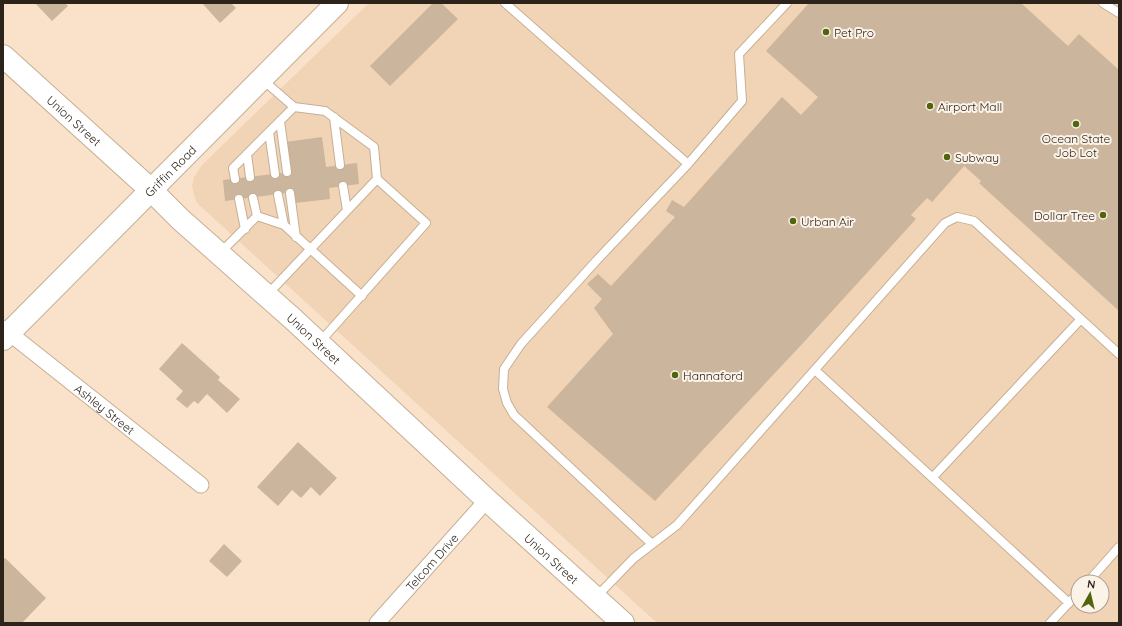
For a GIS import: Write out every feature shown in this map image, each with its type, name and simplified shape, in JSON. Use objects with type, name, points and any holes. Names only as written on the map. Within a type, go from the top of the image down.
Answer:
[{"type":"main road","name":"Griffin Road","points":[[5,333],[151,190],[337,3]]},
{"type":"main road","name":"Union Street","points":[[3,56],[623,623]]},
{"type":"street","name":"Ashley Street","points":[[5,333],[201,485]]},
{"type":"street","name":"Telcom Drive","points":[[377,623],[487,500]]},
{"type":"lane","points":[[505,3],[688,164]]},
{"type":"lane","points":[[652,544],[514,415],[507,403],[503,389],[504,369],[521,344],[597,260],[688,164],[742,101],[739,54],[787,3]]},
{"type":"lane","points":[[1103,3],[1119,13]]},
{"type":"lane","points":[[261,78],[294,107],[325,111],[374,147],[377,179],[426,223],[319,344]]},
{"type":"lane","points":[[235,179],[233,168],[294,107]]},
{"type":"lane","points":[[334,117],[340,165]]},
{"type":"lane","points":[[280,121],[287,172]]},
{"type":"lane","points":[[269,132],[275,174]]},
{"type":"lane","points":[[247,154],[250,177]]},
{"type":"lane","points":[[266,296],[377,179]]},
{"type":"lane","points":[[343,186],[347,210]]},
{"type":"lane","points":[[290,193],[296,237]]},
{"type":"lane","points":[[278,195],[284,225]]},
{"type":"lane","points":[[253,198],[257,216]]},
{"type":"lane","points":[[239,200],[245,228]]},
{"type":"lane","points":[[257,216],[284,225],[362,296]]},
{"type":"lane","points":[[220,254],[257,216]]},
{"type":"lane","points":[[595,598],[634,558],[677,525],[945,223],[956,217],[974,221],[1119,354]]},
{"type":"lane","points":[[933,477],[1081,319]]},
{"type":"lane","points":[[815,370],[1069,603],[1050,623]]},
{"type":"lane","points":[[1095,574],[1119,546]]},
{"type":"shaded area","points":[[369,3],[1119,3],[1119,623],[657,623],[197,203],[192,186],[194,177],[202,165]]},
{"type":"building","points":[[35,3],[65,3],[68,6],[52,21]]},
{"type":"building","points":[[202,3],[231,3],[236,8],[220,23]]},
{"type":"building","points":[[433,3],[441,3],[458,19],[390,86],[370,66]]},
{"type":"building","points":[[809,3],[1021,3],[1068,46],[1079,34],[1119,70],[1119,311],[979,183],[981,181],[964,166],[932,202],[927,198],[911,215],[916,219],[804,342],[655,501],[547,407],[613,334],[594,308],[602,299],[587,284],[598,274],[611,286],[675,217],[666,211],[672,200],[684,207],[782,97],[801,115],[818,97],[766,51]]},
{"type":"building","points":[[322,137],[326,167],[357,163],[359,184],[329,188],[330,199],[295,203],[293,192],[225,201],[223,180],[290,172],[285,142]]},
{"type":"building","points":[[182,343],[220,377],[218,380],[240,399],[227,413],[207,394],[198,404],[194,401],[187,408],[176,399],[183,391],[159,369]]},
{"type":"building","points":[[298,442],[337,478],[320,496],[311,487],[301,498],[292,490],[278,506],[257,487]]},
{"type":"building","points":[[224,544],[242,561],[227,577],[209,561]]},
{"type":"building","points":[[5,558],[46,598],[22,623],[3,623],[3,560]]},
{"type":"place","name":"Pet Pro","points":[[826,32]]},
{"type":"place","name":"Airport Mall","points":[[930,106]]},
{"type":"place","name":"Ocean State Job Lot","points":[[1076,124]]},
{"type":"place","name":"Subway","points":[[947,157]]},
{"type":"place","name":"Dollar Tree","points":[[1103,215]]},
{"type":"place","name":"Urban Air","points":[[793,221]]},
{"type":"place","name":"Hannaford","points":[[675,375]]}]
